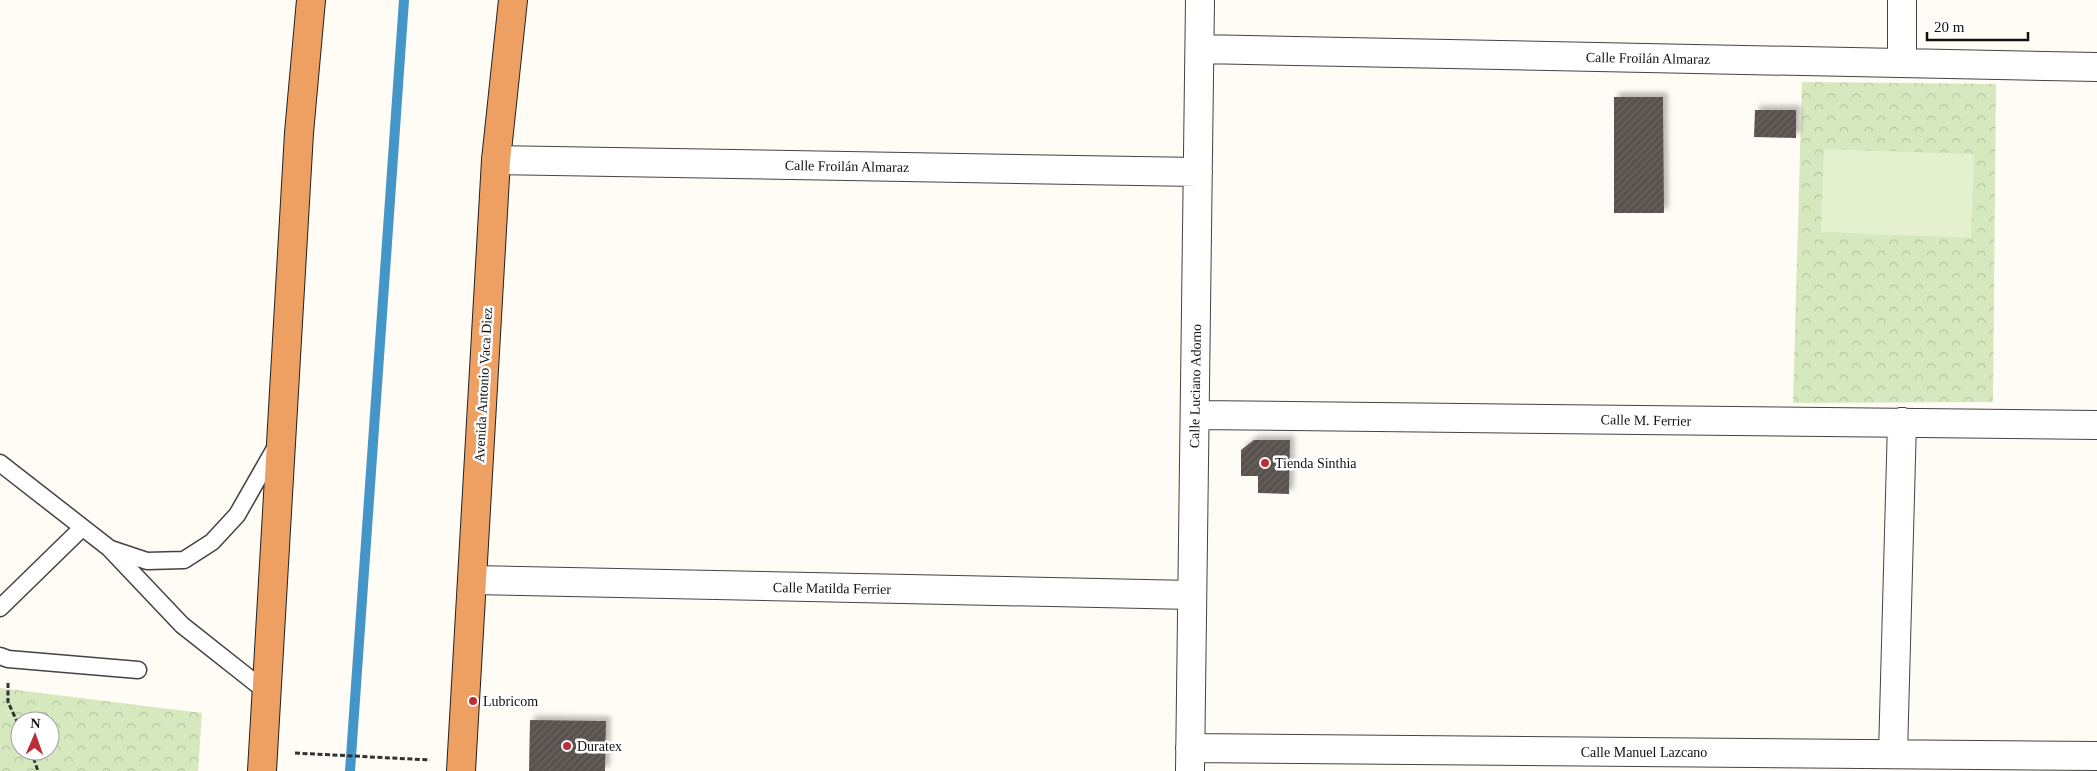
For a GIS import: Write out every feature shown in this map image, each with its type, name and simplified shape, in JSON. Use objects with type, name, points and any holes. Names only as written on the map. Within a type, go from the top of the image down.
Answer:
[{"type":"highway","points":[[262,771],[299,132],[311,0]]},
{"type":"highway","name":"Avenida Antonio Vaca Diez","points":[[461,771],[496,160],[513,0]]},
{"type":"street","name":"Calle Luciano Adorno","points":[[1190,759],[1200,0]]},
{"type":"street","points":[[1902,0],[1902,63]]},
{"type":"street","name":"Calle Froilán Almaraz","points":[[1200,49],[2097,67]]},
{"type":"street","name":"Calle Froilán Almaraz","points":[[496,160],[1198,172]]},
{"type":"street","name":"Calle M. Ferrier","points":[[1195,415],[2097,424]]},
{"type":"street","points":[[1893,754],[1902,422]]},
{"type":"street","name":"Calle Matilda Ferrier","points":[[472,580],[1192,595]]},
{"type":"street","name":"Calle Manuel Lazcano","points":[[1190,759],[1893,754],[2097,756]]},
{"type":"lane","points":[[108,548],[148,560],[184,560],[212,542],[237,515],[282,436]]},
{"type":"lane","points":[[0,463],[108,548],[182,625],[268,693]]},
{"type":"lane","points":[[0,608],[82,528]]},
{"type":"lane","points":[[4,658],[138,670]]},
{"type":"path","points":[[4,658],[8,702],[12,711]]},
{"type":"path","points":[[294,753],[430,760]]},
{"type":"green space","points":[[1802,82],[1996,84],[1993,402],[1793,403]]},
{"type":"green space","points":[[1824,149],[1974,154],[1971,238],[1821,232]]},
{"type":"green space","points":[[0,688],[202,713],[198,771],[0,771]]},
{"type":"building","points":[[1614,97],[1663,97],[1664,213],[1614,213]]},
{"type":"building","points":[[1755,110],[1796,110],[1796,138],[1754,137]]},
{"type":"building","name":"Tienda Sinthia","points":[[1254,440],[1290,440],[1289,494],[1258,493],[1258,476],[1241,476],[1241,450]]},
{"type":"building","name":"Duratex","points":[[530,720],[606,721],[605,771],[529,771]]},
{"type":"waterway","points":[[350,771],[404,0]]},
{"type":"place","name":"Tienda Sinthia","points":[[1265,463]]},
{"type":"place","name":"Lubricom","points":[[473,701]]},
{"type":"place","name":"Duratex","points":[[567,746]]}]
